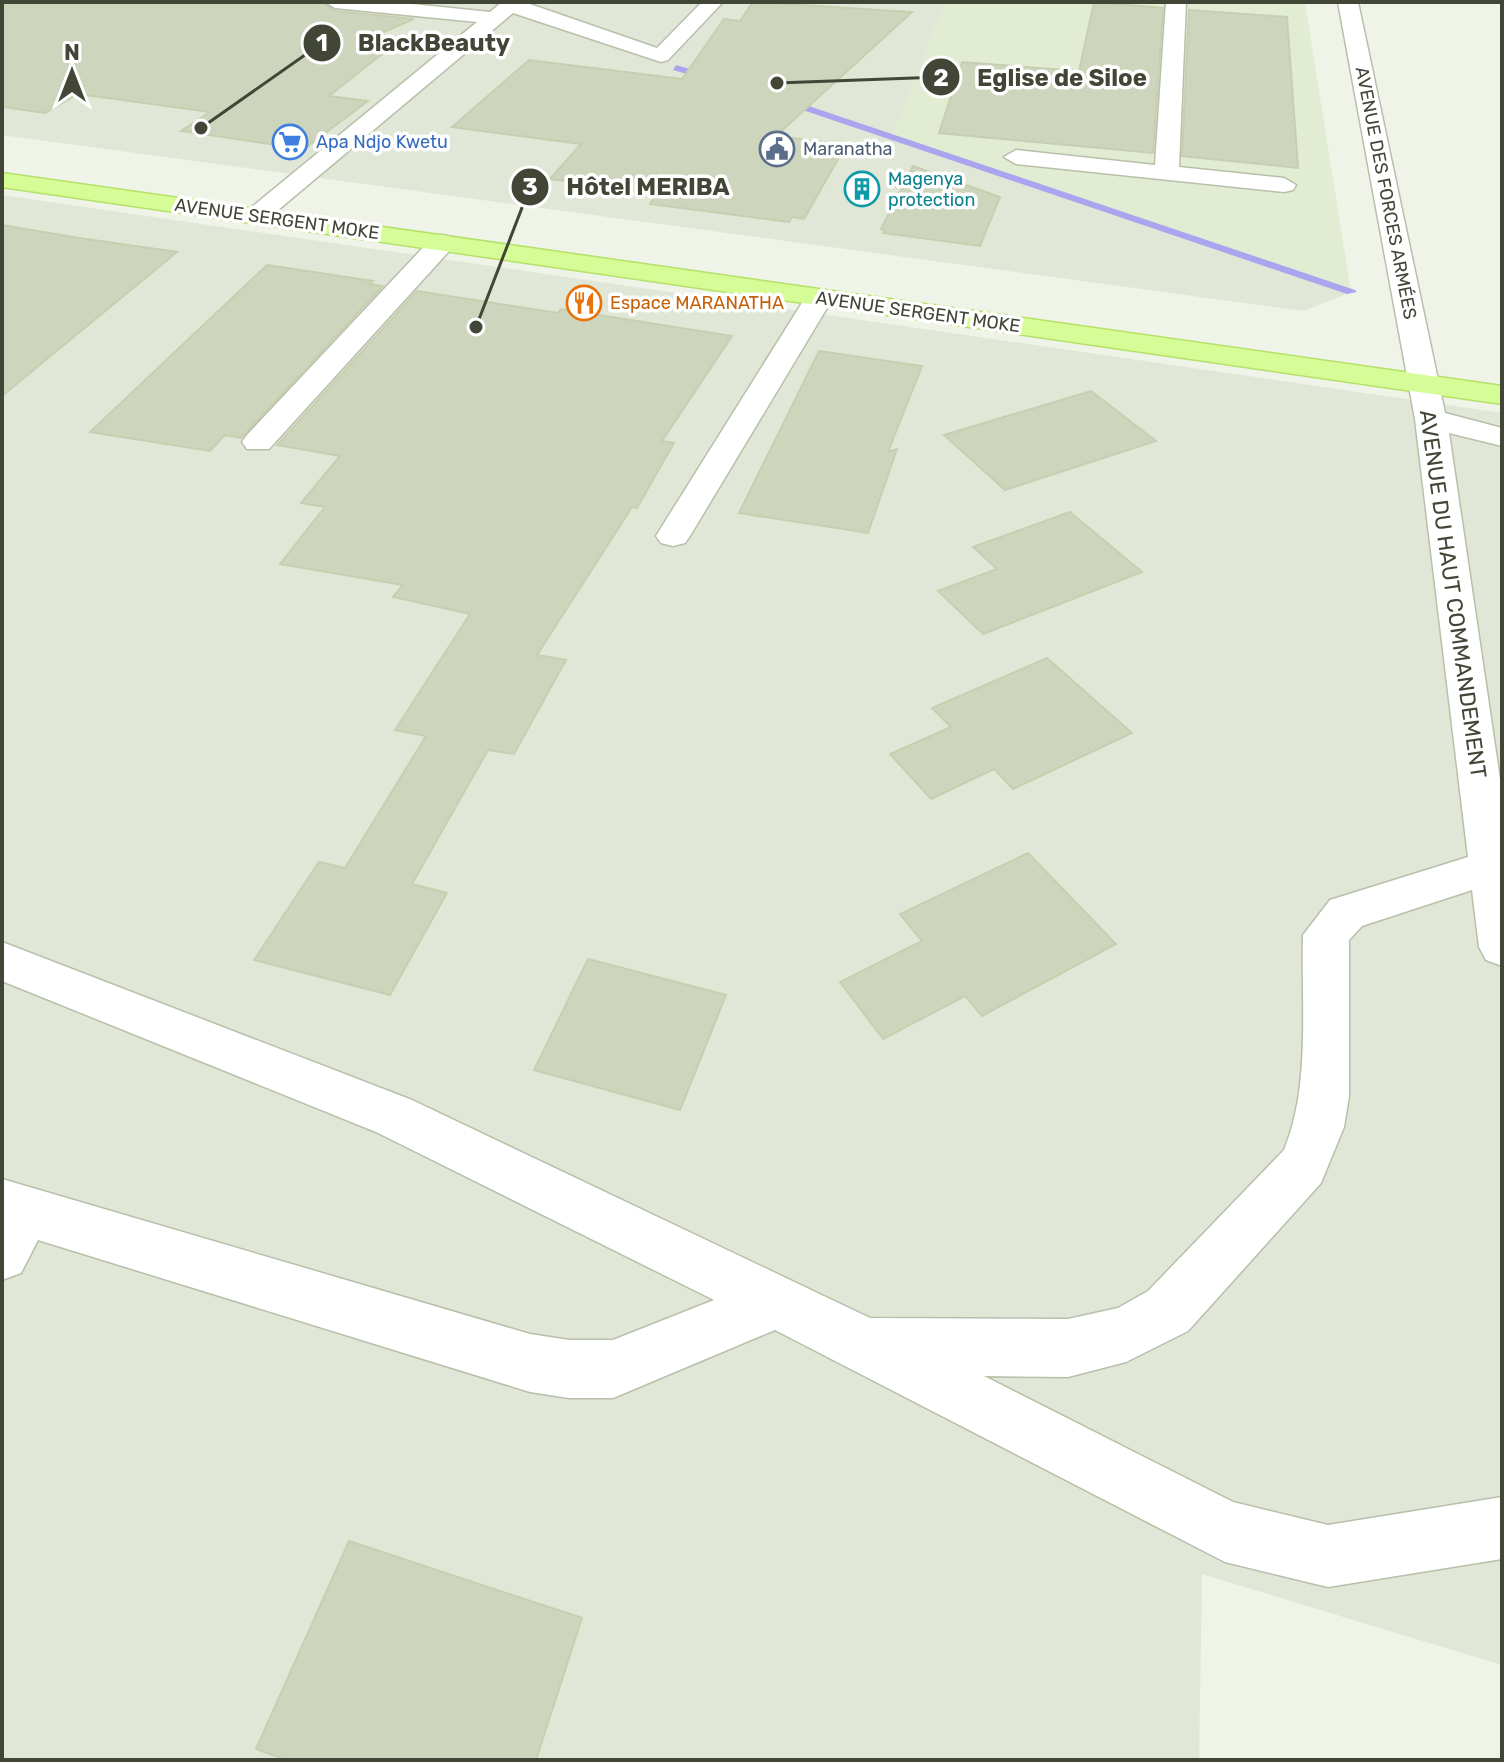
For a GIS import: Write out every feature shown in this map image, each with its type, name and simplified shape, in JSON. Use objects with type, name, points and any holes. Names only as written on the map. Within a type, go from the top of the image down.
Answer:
[{"type":"main road","name":"AVENUE SERGENT MOKE","points":[[2,180],[819,298],[1427,402],[1502,395]]},
{"type":"street","points":[[335,2],[506,9],[661,56],[713,2]]},
{"type":"street","points":[[1167,173],[1176,2]]},
{"type":"street","points":[[1337,2],[1348,2]]},
{"type":"street","name":"AVENUE DES FORCES ARMÉES","points":[[1348,2],[1427,402]]},
{"type":"street","points":[[256,216],[506,9]]},
{"type":"street","points":[[1016,157],[1284,185]]},
{"type":"street","points":[[258,442],[442,243]]},
{"type":"street","points":[[673,536],[819,298]]},
{"type":"street","points":[[1427,402],[1502,437]]},
{"type":"street","name":"AVENUE DU HAUT COMMANDEMENT","points":[[1427,402],[1502,947]]},
{"type":"street","points":[[866,1346],[1068,1348],[1126,1334],[1168,1311],[1303,1166],[1319,1127],[1324,1096],[1326,935],[1346,913],[1490,867]]},
{"type":"street","points":[[2,961],[394,1116],[866,1346],[1225,1531],[1328,1556],[1502,1528]]},
{"type":"street","points":[[10,1223],[530,1363],[569,1369],[613,1369],[776,1302]]},
{"type":"shaded area","points":[[2,2],[945,2],[894,135],[1351,292],[1304,311],[2,135]]},
{"type":"shaded area","points":[[945,2],[1305,2],[1351,292],[893,135]]},
{"type":"shaded area","points":[[2,195],[1502,413],[1502,1665],[1202,1574],[1199,1760],[2,1760]]},
{"type":"building","points":[[2,2],[322,2],[335,11],[414,19],[367,39],[396,43],[329,96],[368,101],[304,149],[181,131],[210,112],[78,94],[45,113],[2,107]]},
{"type":"building","points":[[753,2],[912,12],[776,136],[846,145],[804,219],[792,217],[789,222],[650,204],[658,193],[550,179],[581,144],[452,127],[529,60],[682,79],[724,19],[740,21]]},
{"type":"building","points":[[1094,2],[1163,8],[1153,153],[939,133],[962,62],[1079,71]]},
{"type":"building","points":[[1189,10],[1287,17],[1298,168],[1182,156]]},
{"type":"building","points":[[913,166],[1000,197],[980,246],[883,233],[885,230],[881,229]]},
{"type":"building","points":[[2,225],[79,238],[177,252],[2,396]]},
{"type":"building","points":[[267,265],[373,281],[370,284],[383,286],[241,438],[225,435],[210,451],[90,432]]},
{"type":"building","points":[[417,291],[558,313],[561,309],[732,336],[662,441],[674,443],[637,508],[632,507],[537,655],[566,660],[514,754],[488,750],[412,884],[447,893],[390,995],[254,960],[319,862],[345,868],[426,736],[395,730],[470,614],[393,597],[403,585],[280,564],[325,507],[301,503],[340,456],[277,445]]},
{"type":"building","points":[[819,351],[922,366],[888,452],[897,449],[868,533],[739,513]]},
{"type":"building","points":[[1091,391],[1156,441],[1005,490],[944,435]]},
{"type":"building","points":[[1070,512],[1142,572],[983,634],[938,591],[997,569],[973,547]]},
{"type":"building","points":[[1047,658],[1132,733],[1013,789],[994,769],[931,799],[890,754],[951,727],[932,708]]},
{"type":"building","points":[[1028,853],[1116,944],[982,1016],[965,996],[883,1039],[840,982],[922,941],[900,914]]},
{"type":"building","points":[[588,959],[726,995],[680,1110],[534,1070]]},
{"type":"building","points":[[349,1541],[582,1618],[536,1760],[286,1760],[256,1749]]},
{"type":"waterway","points":[[676,68],[711,78]]},
{"type":"waterway","points":[[785,101],[1351,292]]},
{"type":"place","name":"Eglise de Siloe","points":[[777,83]]},
{"type":"place","name":"BlackBeauty","points":[[201,128]]},
{"type":"place","name":"Apa Ndjo Kwetu","points":[[290,142]]},
{"type":"place","name":"Maranatha","points":[[777,149]]},
{"type":"place","name":"Magenya protection","points":[[862,189]]},
{"type":"place","name":"Espace MARANATHA","points":[[584,303]]},
{"type":"place","name":"Hôtel MERIBA","points":[[476,327]]}]
